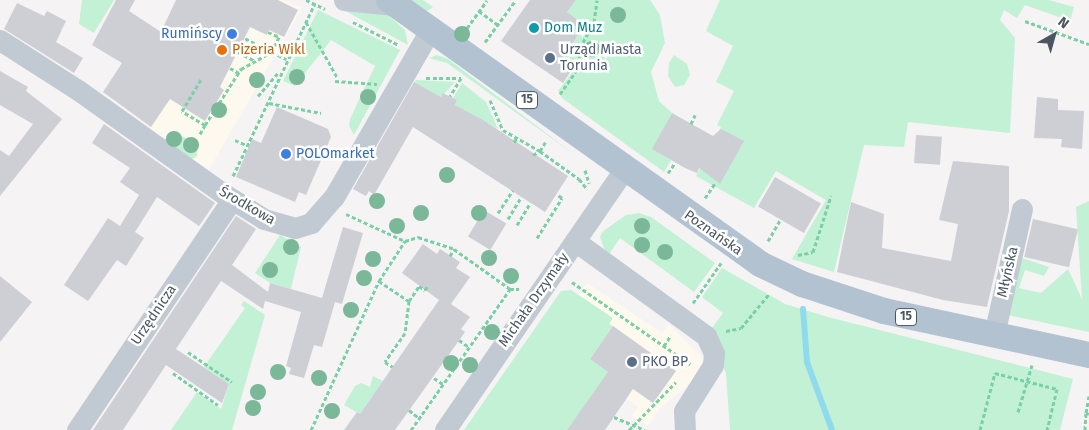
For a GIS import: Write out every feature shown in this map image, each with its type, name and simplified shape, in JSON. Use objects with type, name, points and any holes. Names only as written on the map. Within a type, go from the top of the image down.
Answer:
[{"type":"main road","name":"Poznańska","points":[[392,2],[733,247],[802,284],[906,317],[1089,355]]},
{"type":"street","points":[[340,10],[392,2]]},
{"type":"street","name":"Środkowa","points":[[0,40],[78,90],[228,197],[264,218],[286,227],[307,225],[328,206],[430,30]]},
{"type":"street","name":"Michała Drzymały","points":[[445,430],[624,170]]},
{"type":"street","name":"Urzędnicza","points":[[77,430],[228,197]]},
{"type":"street","name":"Młyńska","points":[[994,335],[1022,209]]},
{"type":"street","points":[[575,241],[706,336],[714,353],[713,365],[684,411],[685,430]]},
{"type":"path","points":[[306,0],[340,10],[427,62],[416,78],[461,78]]},
{"type":"path","points":[[466,28],[488,0]]},
{"type":"path","points":[[485,43],[516,0]]},
{"type":"path","points":[[556,98],[577,70],[580,48],[594,22],[597,0]]},
{"type":"path","points":[[228,197],[246,145],[269,103],[281,69],[315,3]]},
{"type":"path","points":[[480,11],[498,25]]},
{"type":"path","points":[[1025,21],[1089,44]]},
{"type":"path","points":[[306,22],[337,77]]},
{"type":"path","points":[[200,134],[239,73],[255,61],[272,52],[279,38],[268,32]]},
{"type":"path","points":[[245,38],[286,59]]},
{"type":"path","points":[[238,52],[255,61]]},
{"type":"path","points":[[230,68],[239,73]]},
{"type":"path","points":[[258,96],[281,69]]},
{"type":"path","points":[[450,70],[468,83]]},
{"type":"path","points":[[202,78],[182,111],[205,125]]},
{"type":"path","points":[[450,96],[461,78]]},
{"type":"path","points":[[335,81],[386,85]]},
{"type":"path","points":[[496,103],[488,98],[503,130],[540,151],[579,179],[588,193],[589,178],[584,168]]},
{"type":"path","points":[[269,103],[321,112]]},
{"type":"path","points":[[691,124],[695,115]]},
{"type":"path","points":[[539,136],[554,146]]},
{"type":"path","points":[[514,142],[517,138]]},
{"type":"path","points":[[235,140],[246,145]]},
{"type":"path","points":[[539,158],[540,151],[546,141]]},
{"type":"path","points":[[533,154],[540,151]]},
{"type":"path","points":[[700,204],[714,183]]},
{"type":"path","points":[[498,212],[513,190]]},
{"type":"path","points":[[537,238],[562,198],[557,194]]},
{"type":"path","points":[[796,255],[813,252],[831,196]]},
{"type":"path","points":[[508,219],[521,197]]},
{"type":"path","points":[[517,225],[530,203]]},
{"type":"path","points":[[328,206],[405,240],[418,237],[454,249],[510,288],[411,430]]},
{"type":"path","points":[[764,248],[780,220]]},
{"type":"path","points":[[311,430],[379,281],[405,240]]},
{"type":"path","points":[[450,256],[454,249]]},
{"type":"path","points":[[698,295],[722,260]]},
{"type":"path","points":[[379,281],[410,301]]},
{"type":"path","points":[[573,283],[692,366],[685,373]]},
{"type":"path","points":[[393,367],[385,362],[404,333],[410,301],[419,286],[425,290],[427,287]]},
{"type":"path","points":[[741,328],[772,290]]},
{"type":"path","points":[[664,346],[669,339]]},
{"type":"path","points":[[460,340],[469,347]]},
{"type":"path","points":[[188,352],[232,382]]},
{"type":"path","points":[[1018,412],[1034,358]]},
{"type":"path","points":[[173,373],[218,405]]},
{"type":"path","points":[[980,430],[995,373],[1057,388],[1047,430]]},
{"type":"path","points":[[434,378],[443,384]]},
{"type":"path","points":[[629,430],[678,380]]},
{"type":"path","points":[[1085,430],[1089,396]]},
{"type":"path","points":[[409,410],[419,418]]},
{"type":"path","points":[[614,417],[644,430]]},
{"type":"shaded area","points":[[229,0],[284,0],[302,8],[207,173],[150,129],[206,44]]},
{"type":"shaded area","points":[[587,283],[662,333],[669,324],[704,360],[702,374],[660,408],[648,426],[632,416],[638,407],[544,342]]},
{"type":"green space","points":[[82,0],[114,0],[94,33],[79,24]]},
{"type":"green space","points":[[411,0],[423,0],[433,7],[427,11]]},
{"type":"green space","points":[[576,0],[650,0],[660,15],[665,43],[651,72],[659,101],[672,113],[653,149],[671,160],[664,172],[562,98],[558,91],[574,70],[543,46],[576,38],[585,25],[567,12]]},
{"type":"green space","points":[[720,0],[1049,0],[1074,7],[1070,21],[1025,5],[1017,18],[1004,10],[1000,20],[1015,38],[1010,133],[908,122],[904,147],[864,145],[834,272],[792,259],[826,200],[776,171],[754,208],[696,176],[721,127],[717,125],[734,91],[716,82],[733,46],[706,31]]},
{"type":"green space","points":[[340,8],[387,14],[405,30],[408,45]]},
{"type":"green space","points":[[318,10],[400,50],[354,135],[349,126],[350,119],[375,66],[331,40],[295,86],[283,81]]},
{"type":"green space","points":[[437,55],[448,59],[575,155],[447,63],[429,58]]},
{"type":"green space","points":[[674,55],[687,64],[690,75],[684,85],[675,87],[668,76],[669,63]]},
{"type":"green space","points":[[416,80],[455,82],[441,97],[414,82]]},
{"type":"green space","points":[[462,83],[486,102],[498,129],[455,105],[457,100],[453,98]]},
{"type":"green space","points":[[170,135],[182,136],[197,145],[197,156],[191,160],[164,140]]},
{"type":"green space","points":[[1089,201],[1089,332],[1003,314],[1019,257],[1049,267],[1044,276],[1025,270],[1019,288],[1041,293],[1068,269],[1082,299],[1076,207]]},
{"type":"green space","points":[[639,213],[651,217],[715,263],[694,292],[620,238],[609,254],[605,251],[600,237],[602,232],[626,215]]},
{"type":"green space","points":[[280,235],[301,247],[291,289],[270,283],[255,273]]},
{"type":"green space","points":[[722,268],[785,304],[828,317],[1073,379],[1060,430],[730,430],[726,373],[709,335],[706,336],[723,313],[702,297]]},
{"type":"green space","points":[[571,290],[613,318],[609,324],[613,326],[590,359],[610,373],[567,430],[464,430],[561,291]]},
{"type":"green space","points":[[244,301],[265,315],[232,430],[171,430],[197,392],[221,409],[229,384],[204,367],[245,308],[241,305]]},
{"type":"green space","points":[[373,376],[383,381],[360,414],[344,405],[355,386],[361,383],[370,387]]},
{"type":"building","points":[[116,0],[135,0],[129,11],[161,32],[176,0],[278,0],[298,10],[284,37],[269,30],[267,35],[250,27],[220,87],[224,90],[205,121],[170,99],[151,127],[103,92],[122,63],[92,45]]},
{"type":"building","points":[[530,0],[576,0],[567,12],[585,25],[561,59],[573,68],[563,83],[501,41]]},
{"type":"building","points":[[17,3],[44,16],[47,11],[66,21],[56,42],[83,58],[74,73],[4,29]]},
{"type":"building","points":[[0,71],[28,87],[26,91],[62,119],[0,196],[0,150],[9,156],[33,124],[0,105]]},
{"type":"building","points":[[414,82],[441,97],[443,93],[457,100],[455,105],[483,120],[568,176],[545,212],[413,127],[374,195],[369,191],[366,196],[353,189]]},
{"type":"building","points":[[1037,97],[1058,99],[1058,110],[1084,111],[1082,149],[1061,147],[1062,139],[1034,138]]},
{"type":"building","points":[[277,107],[328,129],[331,137],[306,195],[299,192],[295,202],[236,177],[252,139],[261,143]]},
{"type":"building","points":[[672,113],[713,136],[721,129],[744,141],[720,184],[699,168],[697,173],[652,149]]},
{"type":"building","points":[[104,124],[215,203],[199,226],[157,197],[135,232],[144,238],[126,266],[117,260],[88,301],[64,285],[108,218],[120,226],[139,195],[120,182],[130,168],[92,143]]},
{"type":"building","points":[[916,135],[942,137],[940,165],[914,163]]},
{"type":"building","points":[[953,161],[1009,166],[1009,211],[987,307],[943,300],[837,272],[851,202],[884,214],[882,248],[951,261],[958,224],[939,220]]},
{"type":"building","points":[[775,177],[821,204],[804,233],[758,206]]},
{"type":"building","points":[[484,210],[506,223],[490,250],[468,237]]},
{"type":"building","points":[[236,216],[256,229],[232,265],[268,292],[270,283],[322,298],[343,227],[363,233],[342,304],[335,302],[322,347],[314,345],[304,378],[289,374],[291,368],[286,366],[301,312],[265,301],[263,309],[221,281],[176,349],[229,384],[222,403],[166,365],[123,430],[93,430]]},
{"type":"building","points":[[1033,219],[1078,229],[1069,267],[1024,257]]},
{"type":"building","points":[[423,244],[437,254],[440,249],[460,262],[456,268],[470,277],[451,304],[470,317],[461,329],[465,332],[395,430],[344,430],[357,412],[360,414],[439,300],[402,273]]},
{"type":"building","points":[[0,276],[32,302],[0,342]]},
{"type":"building","points":[[613,326],[676,371],[653,403],[633,389],[605,430],[567,430],[608,372],[590,359]]},
{"type":"waterway","points":[[803,309],[807,362],[832,430]]},
{"type":"place","name":"Dom Muz","points":[[534,28]]},
{"type":"place","name":"Rumińscy","points":[[232,34]]},
{"type":"place","name":"Pizeria Wikl","points":[[222,50]]},
{"type":"place","name":"Urząd Miasta Torunia","points":[[550,58]]},
{"type":"place","name":"POLOmarket","points":[[286,154]]},
{"type":"place","name":"PKO BP","points":[[632,362]]}]
